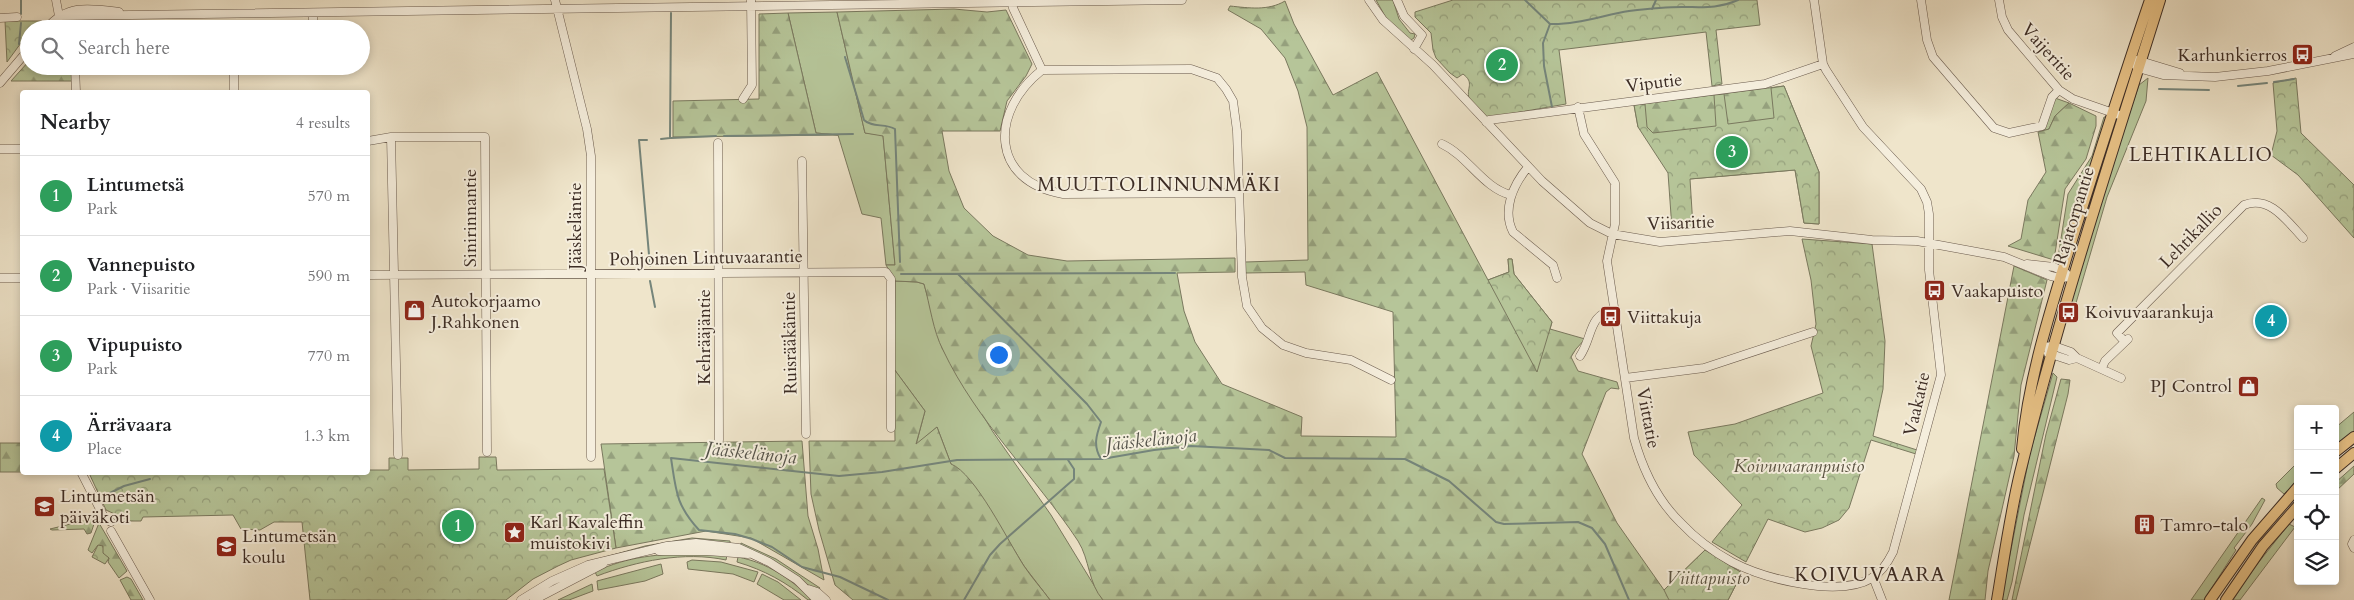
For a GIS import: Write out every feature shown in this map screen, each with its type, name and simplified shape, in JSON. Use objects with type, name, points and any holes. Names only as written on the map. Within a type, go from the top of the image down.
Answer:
[{"type":"main road","name":"Rajatorpantie","points":[[1997,600],[2004,550],[2020,472],[2118,115],[2130,60],[2150,0]]},
{"type":"main road","name":"Rajatorpantie","points":[[2020,472],[2029,396],[2062,274],[2118,115],[2139,64],[2160,0]]},
{"type":"main road","points":[[2338,450],[2354,437]]},
{"type":"main road","points":[[2339,467],[2354,454]]},
{"type":"main road","points":[[2210,600],[2252,540],[2294,492]]},
{"type":"main road","points":[[2226,600],[2263,546],[2294,511]]},
{"type":"main road","name":"Rajatorpantie","points":[[1990,600],[2004,550]]},
{"type":"street","points":[[56,0],[59,16]]},
{"type":"street","name":"Jääskeläntie","points":[[556,0],[591,156],[592,457]]},
{"type":"street","points":[[55,20],[59,16],[557,9],[752,3],[1182,0]]},
{"type":"street","points":[[1397,0],[1404,16],[1422,35],[1414,50]]},
{"type":"street","name":"Vaakatie","points":[[1814,0],[1823,64],[1840,94],[1863,127],[1924,194],[1929,214],[1929,270],[1939,350],[1940,377],[1893,552],[1886,565],[1873,577]]},
{"type":"street","points":[[1922,0],[1927,40],[1933,58],[1994,128],[2009,133],[2042,126],[2052,97],[2059,90]]},
{"type":"street","name":"Vaijeritie","points":[[2000,0],[2002,17],[2008,30],[2059,90],[2073,99],[2118,115]]},
{"type":"street","points":[[1012,1],[1042,70]]},
{"type":"street","name":"Viisaritie","points":[[1372,2],[1383,20],[1414,50],[1433,64],[1528,168],[1590,223],[1612,234],[1660,242],[1790,231],[1872,240],[1929,242],[1993,254],[2022,263],[2054,267],[2062,274],[2072,277]]},
{"type":"street","points":[[743,100],[752,85],[752,3]]},
{"type":"street","points":[[313,13],[313,20]]},
{"type":"street","points":[[0,18],[17,18]]},
{"type":"street","points":[[2334,57],[2354,46]]},
{"type":"street","points":[[2130,60],[2163,75],[2215,77],[2237,75],[2354,54]]},
{"type":"street","points":[[0,83],[20,60]]},
{"type":"street","name":"Viputie","points":[[1486,122],[1578,107],[1766,84],[1823,64]]},
{"type":"street","points":[[1239,193],[1063,194],[1044,191],[1020,175],[1012,163],[1004,138],[1005,127],[1017,94],[1028,80],[1042,70],[1191,69],[1217,78],[1226,88],[1233,101],[1238,136],[1242,277],[1247,306],[1262,328],[1283,345],[1306,353],[1351,360],[1391,380]]},
{"type":"street","points":[[75,75],[76,90]]},
{"type":"street","points":[[234,75],[234,90]]},
{"type":"street","name":"Viittatie","points":[[1578,107],[1584,134],[1615,183],[1615,224],[1607,261],[1614,310],[1634,438],[1648,476],[1662,502],[1702,543],[1734,563],[1803,585],[1855,584],[1873,577]]},
{"type":"street","points":[[370,141],[391,137],[398,455]]},
{"type":"street","name":"Sinirinnantie","points":[[391,137],[485,137],[487,452]]},
{"type":"street","name":"Kehrääjäntie","points":[[718,143],[719,440]]},
{"type":"street","points":[[1442,144],[1454,149],[1495,188],[1511,195]]},
{"type":"street","points":[[0,149],[20,149]]},
{"type":"street","name":"Ruisrääkäntie","points":[[802,161],[806,434]]},
{"type":"street","points":[[1528,168],[1515,185],[1511,195],[1509,214],[1513,232],[1553,265],[1557,278]]},
{"type":"street","name":"Lehtikallio","points":[[2102,368],[2105,361],[2126,340],[2117,333],[2244,205],[2255,202],[2270,206],[2303,238]]},
{"type":"street","name":"Pohjoinen Lintuvaarantie","points":[[370,275],[884,271],[889,273],[891,280],[891,428]]},
{"type":"street","points":[[0,278],[20,278]]},
{"type":"street","points":[[1580,356],[1587,347],[1596,319],[1602,313],[1614,310]]},
{"type":"street","points":[[1625,378],[1704,368],[1813,332]]},
{"type":"street","points":[[2041,347],[2069,360],[2077,358],[2121,378]]},
{"type":"street","points":[[83,475],[104,519],[111,526],[150,600]]},
{"type":"street","points":[[2354,540],[2352,544],[2354,548]]},
{"type":"street","points":[[521,600],[564,574],[592,564],[654,551],[668,546],[696,543],[734,546],[776,566],[808,589],[817,600]]},
{"type":"street","points":[[534,600],[610,560]]},
{"type":"street","points":[[1873,577],[1882,600]]},
{"type":"street","points":[[808,589],[817,592],[826,600]]},
{"type":"green space","points":[[1376,0],[1393,0],[1399,19],[1410,33],[1415,34],[1414,38],[1411,40],[1406,38],[1385,16]]},
{"type":"green space","points":[[1453,0],[1757,0],[1760,25],[1716,30],[1722,84],[1712,86],[1706,32],[1559,50],[1566,104],[1486,118],[1469,98],[1469,80],[1467,77],[1463,74],[1457,78],[1436,58],[1431,33],[1415,17],[1415,12]]},
{"type":"green space","points":[[1285,1],[1294,24],[1333,95],[1377,72],[1488,280],[1509,272],[1508,259],[1512,259],[1514,274],[1552,322],[1550,329],[1585,339],[1571,357],[1578,371],[1617,382],[1619,389],[1611,388],[1606,392],[1582,454],[1617,523],[1664,590],[1705,550],[1742,573],[1728,600],[1103,600],[1094,586],[1085,556],[1078,541],[1044,494],[989,425],[957,376],[937,335],[924,284],[895,281],[886,265],[895,265],[883,136],[865,133],[837,12],[954,9],[987,12],[1006,10],[1032,64],[1026,76],[1007,101],[1000,131],[942,131],[949,171],[964,208],[993,236],[1028,255],[1067,261],[1235,258],[1235,272],[1177,273],[1184,311],[1195,342],[1222,384],[1302,417],[1301,436],[1396,437],[1393,312],[1306,285],[1305,272],[1245,273],[1245,262],[1308,260],[1307,127],[1298,91],[1285,58],[1261,29],[1228,10],[1230,6],[1265,8]]},
{"type":"green space","points":[[837,12],[865,133],[883,135],[895,265],[886,265],[881,218],[862,214],[838,135],[816,133],[788,13]]},
{"type":"green space","points":[[788,13],[816,133],[838,135],[673,137],[673,101],[759,99],[759,14]]},
{"type":"green space","points":[[5,21],[20,21],[20,44],[7,62]]},
{"type":"green space","points":[[20,71],[20,75],[74,75],[74,81],[11,81]]},
{"type":"green space","points":[[2148,78],[2146,101],[2107,197],[2071,320],[2072,311],[2070,305],[2107,178],[2139,85]]},
{"type":"green space","points":[[2296,78],[2301,133],[2354,185],[2354,238],[2298,175],[2271,155],[2277,131],[2273,83]]},
{"type":"green space","points":[[1784,86],[1819,172],[1819,224],[1804,223],[1795,170],[1689,179],[1638,127],[1634,105]]},
{"type":"green space","points":[[1784,86],[1819,172],[1819,224],[1804,223],[1795,170],[1690,179],[1693,227],[1672,229],[1668,173],[1638,127],[1634,105],[1645,104],[1647,127],[1653,133],[1716,126],[1714,95],[1724,94],[1728,124],[1774,118],[1771,88]]},
{"type":"green space","points":[[2055,98],[2069,103],[2055,116],[2049,129],[2040,132],[2045,128]]},
{"type":"green space","points":[[2069,103],[2096,116],[2096,126],[2086,159],[2065,189],[2054,260],[2008,246],[2021,239],[2028,200],[2046,172],[2038,132],[2049,129],[2055,116]]},
{"type":"green space","points":[[2104,117],[2106,117],[2107,121],[2061,261],[2057,264],[2068,194],[2092,156]]},
{"type":"green space","name":"Koivuvaaranpuisto","points":[[1802,239],[1872,244],[1885,341],[1883,389],[1873,436],[1917,450],[1916,454],[1871,440],[1849,508],[1839,520],[1822,528],[1805,532],[1768,519],[1746,562],[1712,542],[1742,505],[1694,455],[1688,432],[1735,424],[1823,393],[1811,346],[1816,324],[1811,280]]},
{"type":"green space","points":[[1508,259],[1512,259],[1514,274],[1552,322],[1537,372],[1488,280],[1509,272]]},
{"type":"green space","points":[[2014,266],[2047,280],[2021,385],[2014,456],[1988,571],[1985,600],[1949,600]]},
{"type":"green space","points":[[895,281],[924,284],[942,348],[993,432],[1051,515],[1103,600],[1050,600],[1024,566],[991,512],[951,464],[937,427],[916,445],[925,411],[894,369]]},
{"type":"green space","points":[[894,369],[925,411],[916,444],[937,427],[951,464],[970,480],[981,494],[1024,566],[1050,600],[853,600],[835,585],[811,494],[809,441],[895,441]]},
{"type":"green space","points":[[2053,373],[2057,377],[2024,515],[2012,582],[2007,600],[2001,600],[2030,453]]},
{"type":"green space","points":[[2061,379],[2070,380],[2068,394],[2016,600],[2012,600],[2046,434]]},
{"type":"green space","points":[[2354,412],[2354,431],[2339,444],[2339,425]]},
{"type":"green space","points":[[802,441],[808,516],[818,549],[824,580],[751,538],[706,531],[616,548],[601,444]]},
{"type":"green space","points":[[0,443],[20,443],[20,472],[0,472]]},
{"type":"green space","points":[[479,457],[496,457],[497,470],[604,469],[616,548],[571,560],[558,566],[533,579],[506,600],[310,600],[302,522],[274,522],[260,530],[241,529],[233,515],[143,517],[141,521],[120,521],[119,516],[106,510],[90,475],[370,475],[370,470],[389,470],[389,458],[408,458],[408,470],[479,469]]},
{"type":"green space","points":[[2294,466],[2294,485],[2284,494],[2277,488],[2276,484]]},
{"type":"green space","points":[[2354,466],[2354,474],[2339,488],[2339,479]]},
{"type":"green space","points":[[2262,498],[2265,500],[2252,524],[2234,548],[2236,550],[2204,600],[2191,600]]},
{"type":"green space","points":[[91,519],[94,524],[91,533],[87,534],[84,529],[50,529]]},
{"type":"green space","points":[[99,523],[127,571],[119,578],[108,562],[109,558],[104,555],[98,545],[92,553],[88,550]]},
{"type":"green space","points":[[2289,524],[2294,526],[2240,600],[2233,600],[2251,572]]},
{"type":"green space","points":[[692,538],[730,541],[730,544],[709,541],[591,561],[645,546]]},
{"type":"green space","points":[[741,543],[776,559],[820,588],[818,591],[740,546]]},
{"type":"green space","points":[[98,545],[103,546],[103,553],[109,558],[105,564],[92,557]]},
{"type":"green space","name":"Viittapuisto","points":[[1705,550],[1742,573],[1728,600],[1669,600],[1664,590]]},
{"type":"green space","points":[[696,553],[727,555],[726,560],[710,557],[677,557],[644,562],[597,576],[595,572],[632,559],[657,555]]},
{"type":"green space","points":[[738,557],[759,563],[778,572],[812,599],[808,600],[783,582],[766,573],[737,562]]},
{"type":"green space","points":[[692,560],[721,562],[758,572],[754,582],[733,574],[688,569],[687,562]]},
{"type":"green space","points":[[661,564],[663,574],[645,581],[598,590],[597,581]]},
{"type":"green space","points":[[762,574],[778,582],[801,600],[784,600],[757,584]]},
{"type":"green space","points":[[127,577],[131,579],[143,600],[131,600],[120,580]]},
{"type":"green space","points":[[592,584],[593,591],[569,600],[558,600]]},
{"type":"waterway","points":[[21,0],[21,14]]},
{"type":"waterway","points":[[1525,0],[1550,24],[1579,21],[1629,11],[1669,7],[1717,6],[1738,0]]},
{"type":"waterway","points":[[1652,9],[1656,0]]},
{"type":"waterway","name":"Jääskelänoja","points":[[661,139],[670,138],[671,13]]},
{"type":"waterway","points":[[1550,24],[1543,43],[1544,66],[1552,107]]},
{"type":"waterway","points":[[19,44],[20,34]]},
{"type":"waterway","points":[[845,57],[864,120],[871,124],[895,129],[900,262]]},
{"type":"waterway","points":[[2274,82],[2294,79]]},
{"type":"waterway","points":[[2238,86],[2267,83]]},
{"type":"waterway","points":[[2159,89],[2209,90]]},
{"type":"waterway","points":[[724,136],[853,134]]},
{"type":"waterway","points":[[671,138],[716,136]]},
{"type":"waterway","name":"Jääskelänoja","points":[[647,140],[639,140],[650,266]]},
{"type":"waterway","points":[[901,274],[1175,273]]},
{"type":"waterway","points":[[958,274],[1087,404],[1101,422],[1096,441],[1098,454],[1101,459]]},
{"type":"waterway","name":"Jääskelänoja","points":[[650,281],[655,307]]},
{"type":"waterway","name":"Jääskelänoja","points":[[888,600],[840,577],[802,567],[772,547],[752,539],[735,534],[699,530],[681,505],[674,480],[671,458],[839,476],[882,472],[957,460],[1102,459],[1191,446],[1269,450],[1285,458],[1405,459],[1449,481],[1496,522],[1504,524],[1578,522],[1592,528],[1605,544],[1629,600]]},
{"type":"waterway","points":[[964,600],[990,555],[1074,479],[1074,469],[1068,460]]},
{"type":"waterway","points":[[108,494],[124,486],[150,479]]},
{"type":"place","name":"Karhunkierros","points":[[2303,55]]},
{"type":"place","name":"Vannepuisto","points":[[1502,65]]},
{"type":"place","name":"Vipupuisto","points":[[1732,152]]},
{"type":"place","name":"Vaakapuisto","points":[[1935,291]]},
{"type":"place","name":"Autokorjaamo J.Rahkonen","points":[[415,311]]},
{"type":"place","name":"Koivuvaarankuja","points":[[2069,312]]},
{"type":"place","name":"Viittakuja","points":[[1611,317]]},
{"type":"place","name":"Ärrävaara","points":[[2271,321]]},
{"type":"place","name":"PJ Control","points":[[2248,386]]},
{"type":"place","name":"Lintumetsän päiväkoti","points":[[44,506]]},
{"type":"place","name":"Tamro-talo","points":[[2144,525]]},
{"type":"place","name":"Lintumetsä","points":[[458,526]]},
{"type":"place","name":"Karl Kavaleffin muistokivi","points":[[514,532]]},
{"type":"place","name":"Lintumetsän koulu","points":[[226,546]]},
{"type":"district","name":"LEHTIKALLIO","points":[[2201,155]]},
{"type":"district","name":"MUUTTOLINNUNMÄKI","points":[[1159,185]]},
{"type":"district","name":"KOIVUVAARA","points":[[1870,574]]}]
